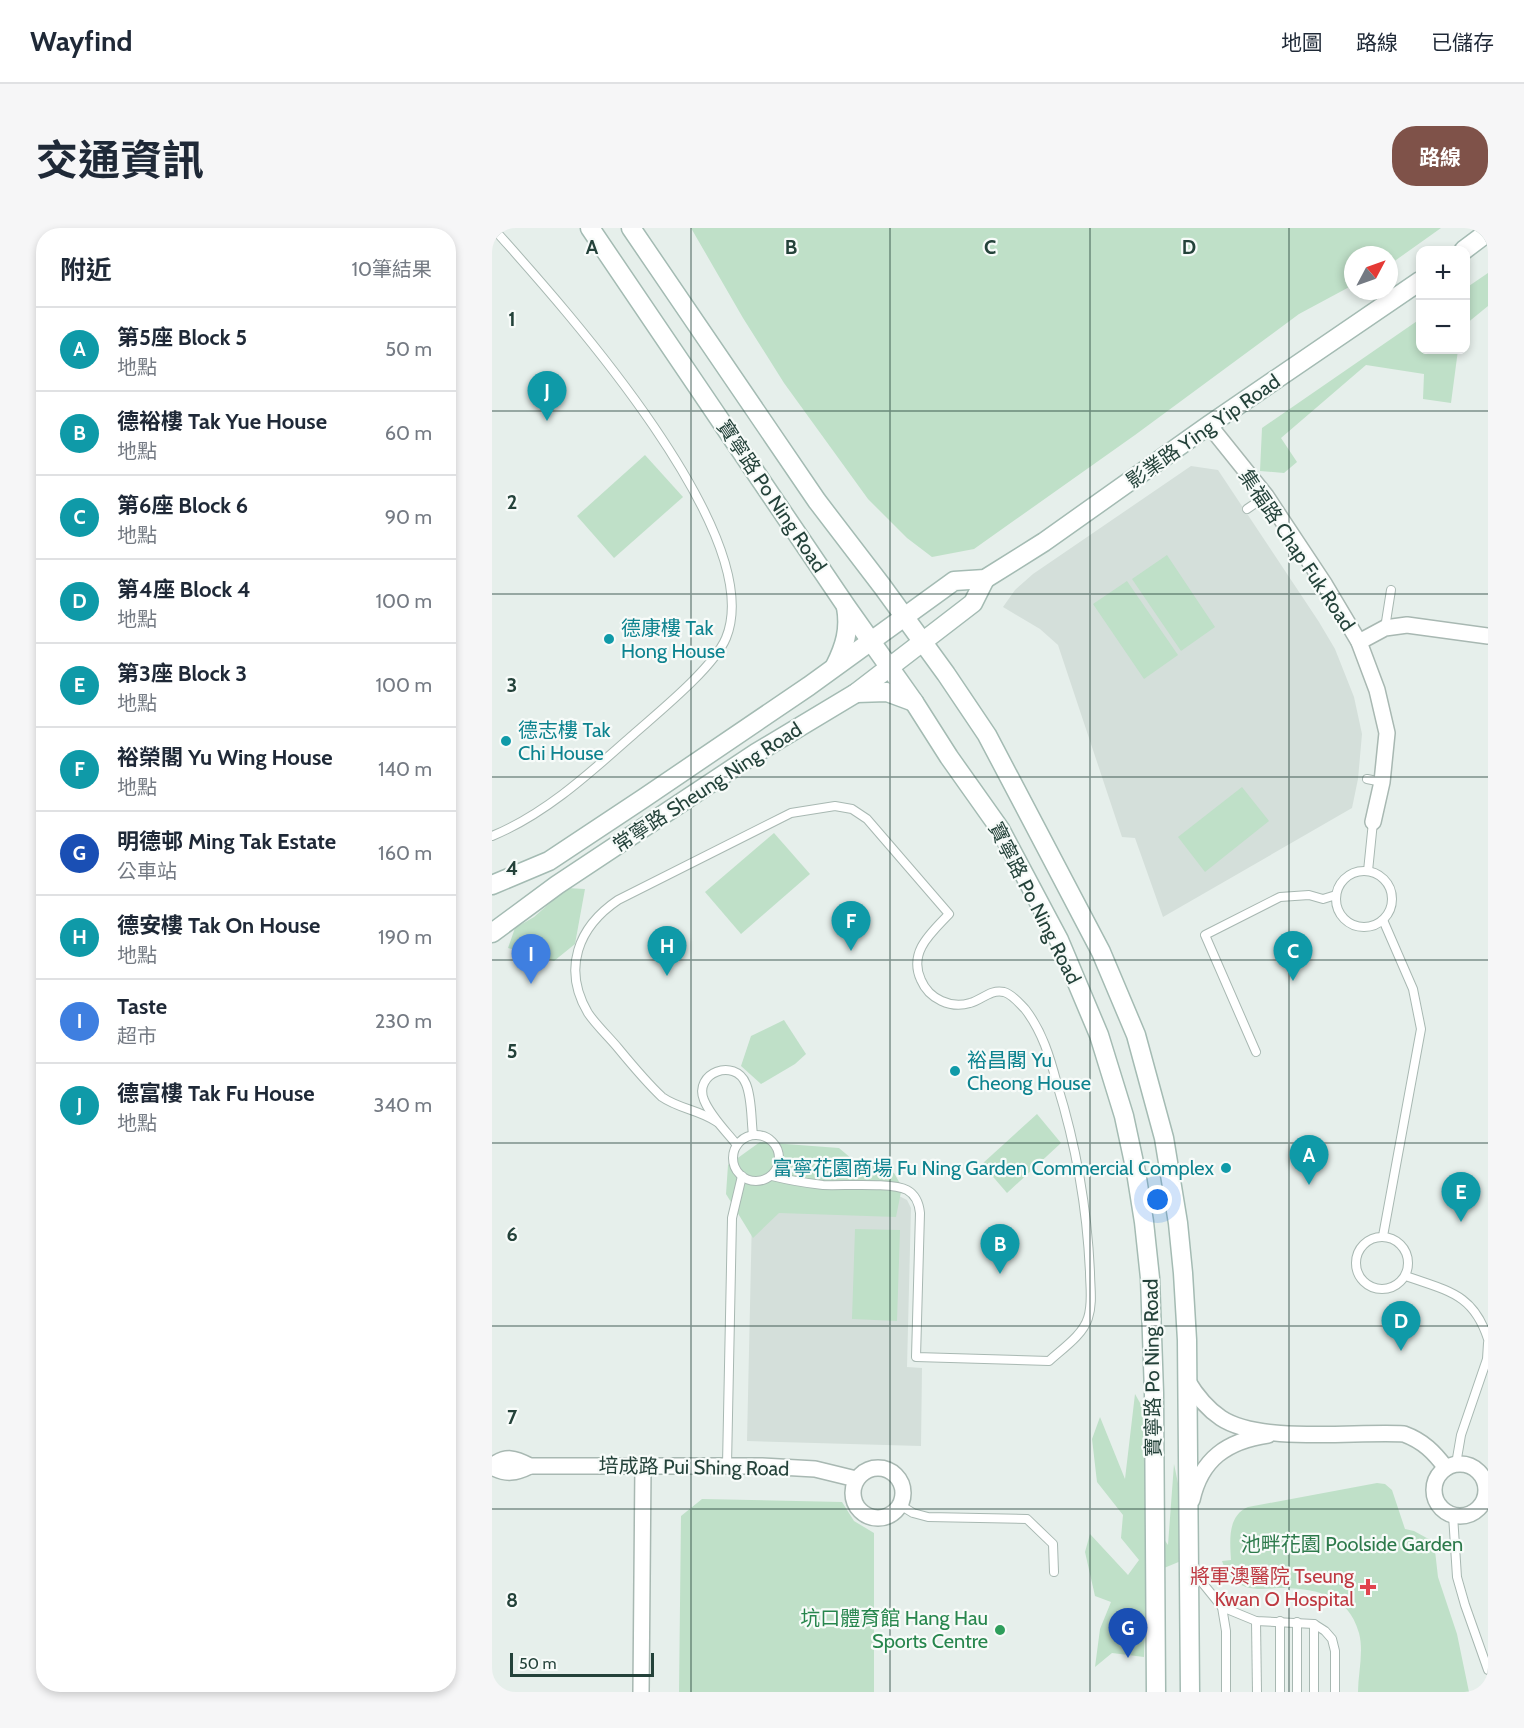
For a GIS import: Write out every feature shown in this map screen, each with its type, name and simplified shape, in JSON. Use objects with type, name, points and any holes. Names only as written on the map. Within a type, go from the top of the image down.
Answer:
[{"type":"main road","name":"寶寧路 Po Ning Road","points":[[590,228],[1000,829],[1059,940],[1099,1035],[1124,1116],[1139,1192],[1150,1278],[1154,1394],[1156,1692]]},
{"type":"main road","name":"寶寧路 Po Ning Road","points":[[631,228],[817,501],[904,616],[987,735],[1101,952],[1136,1035],[1164,1138],[1178,1223],[1185,1303],[1190,1692]]},
{"type":"main road","points":[[1469,246],[1488,232]]},
{"type":"main road","name":"影業路 Ying Yip Road","points":[[904,616],[954,581],[985,579],[1044,542],[1209,425],[1416,284]]},
{"type":"main road","name":"影業路 Ying Yip Road","points":[[923,643],[973,603],[985,579]]},
{"type":"main road","points":[[882,586],[904,595],[930,596]]},
{"type":"main road","points":[[834,668],[847,634],[846,606]]},
{"type":"main road","name":"常寧路 Sheung Ning Road","points":[[492,885],[549,861],[744,732],[904,616]]},
{"type":"main road","name":"常寧路 Sheung Ning Road","points":[[492,933],[557,885],[756,753],[856,693],[923,643]]},
{"type":"main road","points":[[856,693],[887,692],[914,702]]},
{"type":"street","name":"集福路 Chap Fuk Road","points":[[1209,425],[1266,496],[1325,585],[1359,642],[1377,690],[1387,733],[1375,780],[1373,822]]},
{"type":"street","points":[[1359,642],[1385,628],[1407,624],[1488,636]]},
{"type":"street","points":[[1187,1380],[1202,1402],[1222,1419],[1248,1429],[1276,1433],[1404,1434],[1419,1440],[1451,1466]]},
{"type":"street","points":[[1188,1513],[1197,1480],[1202,1470],[1216,1456],[1224,1449],[1248,1439],[1276,1433]]},
{"type":"street","name":"培成路 Pui Shing Road","points":[[492,1466],[501,1459],[518,1459],[530,1466],[727,1465],[815,1469],[856,1479]]},
{"type":"street","points":[[640,1692],[643,1466]]},
{"type":"street","points":[[1451,1466],[1469,1466],[1476,1470],[1487,1488],[1479,1507],[1467,1515],[1454,1515],[1444,1511],[1437,1503],[1434,1494],[1434,1484],[1439,1474],[1451,1466]]},
{"type":"street","points":[[870,1469],[886,1469],[899,1480],[902,1488],[900,1505],[880,1518],[865,1514],[855,1502],[853,1487],[856,1479],[870,1469]]},
{"type":"lane","points":[[492,836],[526,819],[549,804],[620,746],[688,684],[719,652],[726,640],[732,612],[732,597],[721,552],[683,472],[660,434],[635,398],[557,299],[494,228]]},
{"type":"lane","points":[[1247,509],[1266,496]]},
{"type":"lane","points":[[1385,628],[1391,590]]},
{"type":"lane","points":[[717,1122],[707,1116],[672,1105],[662,1097],[589,1014],[580,998],[576,979],[576,960],[581,942],[590,925],[618,900],[791,813],[835,806],[852,809],[867,819],[949,914],[926,938],[917,957],[921,980],[927,990],[936,998],[958,1005],[980,1000],[988,993],[1005,992],[1022,1006],[1040,1033],[1064,1106],[1080,1182],[1089,1258],[1091,1306],[1087,1322],[1049,1361],[916,1358],[920,1213],[913,1194],[894,1186],[821,1185],[772,1176],[757,1181],[742,1176],[734,1165],[733,1158],[737,1145],[746,1137],[753,1135],[767,1137],[778,1148],[779,1163],[772,1176]]},
{"type":"lane","points":[[1368,871],[1373,822]]},
{"type":"lane","points":[[1368,871],[1384,880],[1389,887],[1392,905],[1383,920],[1367,927],[1350,924],[1338,911],[1336,895],[1338,886],[1351,874],[1368,871]]},
{"type":"lane","points":[[1256,1052],[1205,935],[1280,897],[1309,895],[1323,899],[1336,895]]},
{"type":"lane","points":[[1383,920],[1413,989],[1421,1029],[1383,1236]]},
{"type":"lane","points":[[737,1145],[717,1122],[703,1098],[704,1085],[715,1071],[733,1070],[740,1075],[747,1087],[753,1135]]},
{"type":"lane","points":[[727,1465],[732,1218],[742,1176]]},
{"type":"lane","points":[[1383,1236],[1396,1240],[1406,1250],[1409,1263],[1406,1276],[1398,1286],[1386,1290],[1373,1288],[1363,1281],[1357,1270],[1356,1258],[1361,1247],[1371,1239],[1383,1236]]},
{"type":"lane","points":[[1406,1276],[1454,1294],[1471,1305],[1482,1321],[1488,1341],[1487,1359],[1451,1466]]},
{"type":"lane","points":[[900,1505],[913,1513],[928,1517],[1027,1519],[1053,1544],[1054,1572]]},
{"type":"lane","points":[[1454,1515],[1457,1577],[1488,1670]]},
{"type":"lane","points":[[1189,1566],[1222,1607],[1256,1621],[1314,1624],[1325,1631],[1332,1639],[1335,1651],[1335,1692]]},
{"type":"lane","points":[[1222,1607],[1226,1631],[1226,1692]]},
{"type":"lane","points":[[1256,1621],[1257,1692]]},
{"type":"lane","points":[[1280,1621],[1280,1692]]},
{"type":"lane","points":[[1297,1622],[1297,1692]]},
{"type":"lane","points":[[1314,1624],[1314,1692]]},
{"type":"shaded area","points":[[1191,466],[1218,470],[1319,622],[1335,649],[1354,697],[1362,734],[1358,779],[1352,808],[1163,917],[1135,838],[1122,837],[1058,645],[1040,629],[1003,607],[1015,590],[1033,574]]},
{"type":"shaded area","points":[[899,1196],[907,1200],[911,1208],[907,1367],[922,1368],[921,1446],[747,1441],[752,1216]]},
{"type":"green space","points":[[691,228],[1441,228],[1398,259],[1398,246],[1344,246],[1344,290],[1299,314],[1135,435],[974,549],[932,557],[907,538],[868,499],[784,383]]},
{"type":"green space","points":[[1488,273],[1488,306],[1470,321],[1470,300],[1470,285]]},
{"type":"green space","points":[[1416,322],[1416,354],[1457,354],[1451,403],[1423,399],[1424,374],[1366,365],[1281,438],[1297,462],[1284,473],[1260,471],[1262,428]]},
{"type":"green space","points":[[645,455],[683,497],[614,558],[577,516]]},
{"type":"green space","points":[[1167,555],[1215,627],[1181,651],[1132,579]]},
{"type":"green space","points":[[1127,581],[1178,655],[1144,679],[1093,604]]},
{"type":"green space","points":[[1242,787],[1269,821],[1205,872],[1178,837]]},
{"type":"green space","points":[[774,833],[810,874],[741,934],[705,892]]},
{"type":"green space","points":[[567,888],[585,889],[575,944],[554,961],[508,948],[515,928],[534,917]]},
{"type":"green space","points":[[784,1020],[806,1054],[795,1064],[761,1084],[741,1066],[751,1036]]},
{"type":"green space","points":[[1037,1114],[1061,1143],[1007,1193],[982,1164]]},
{"type":"green space","points":[[760,1142],[839,1148],[852,1159],[894,1173],[902,1187],[896,1217],[779,1213],[753,1238],[726,1194],[728,1165]]},
{"type":"green space","points":[[855,1229],[900,1230],[897,1321],[852,1319]]},
{"type":"green space","points":[[1135,1394],[1144,1410],[1149,1477],[1149,1518],[1168,1545],[1174,1464],[1185,1517],[1181,1561],[1147,1575],[1144,1657],[1112,1653],[1095,1667],[1100,1629],[1111,1602],[1095,1596],[1085,1552],[1090,1534],[1128,1575],[1139,1560],[1121,1538],[1123,1515],[1097,1482],[1092,1439],[1100,1417],[1125,1479]]},
{"type":"green space","name":"池畔花園 Poolside Garden","points":[[1377,1483],[1385,1484],[1392,1490],[1405,1529],[1414,1531],[1434,1542],[1438,1577],[1457,1634],[1469,1692],[1358,1692],[1360,1640],[1354,1620],[1347,1609],[1328,1596],[1304,1589],[1246,1587],[1234,1580],[1222,1561],[1231,1560],[1230,1537],[1233,1523],[1236,1516],[1248,1507]]},
{"type":"green space","points":[[702,1499],[842,1502],[854,1521],[874,1533],[874,1692],[679,1692],[681,1516]]},
{"type":"place","name":"德富樓 Tak Fu House","points":[[547,421]]},
{"type":"place","name":"德康樓 Tak Hong House","points":[[609,639]]},
{"type":"place","name":"德志樓 Tak Chi House","points":[[506,741]]},
{"type":"place","name":"裕榮閣 Yu Wing House","points":[[851,951]]},
{"type":"place","name":"德安樓 Tak On House","points":[[667,976]]},
{"type":"place","name":"第6座 Block 6","points":[[1293,981]]},
{"type":"place","name":"Taste","points":[[531,984]]},
{"type":"place","name":"裕昌閣 Yu Cheong House","points":[[955,1071]]},
{"type":"place","name":"富寧花園商場 Fu Ning Garden Commercial Complex","points":[[1226,1168]]},
{"type":"place","name":"第5座 Block 5","points":[[1309,1185]]},
{"type":"place","name":"第3座 Block 3","points":[[1461,1222]]},
{"type":"place","name":"德裕樓 Tak Yue House","points":[[1000,1274]]},
{"type":"place","name":"第4座 Block 4","points":[[1401,1351]]},
{"type":"place","name":"將軍澳醫院 Tseung Kwan O Hospital","points":[[1368,1587]]},
{"type":"place","name":"坑口體育館 Hang Hau Sports Centre","points":[[1000,1630]]},
{"type":"place","name":"明德邨 Ming Tak Estate","points":[[1128,1658]]}]
